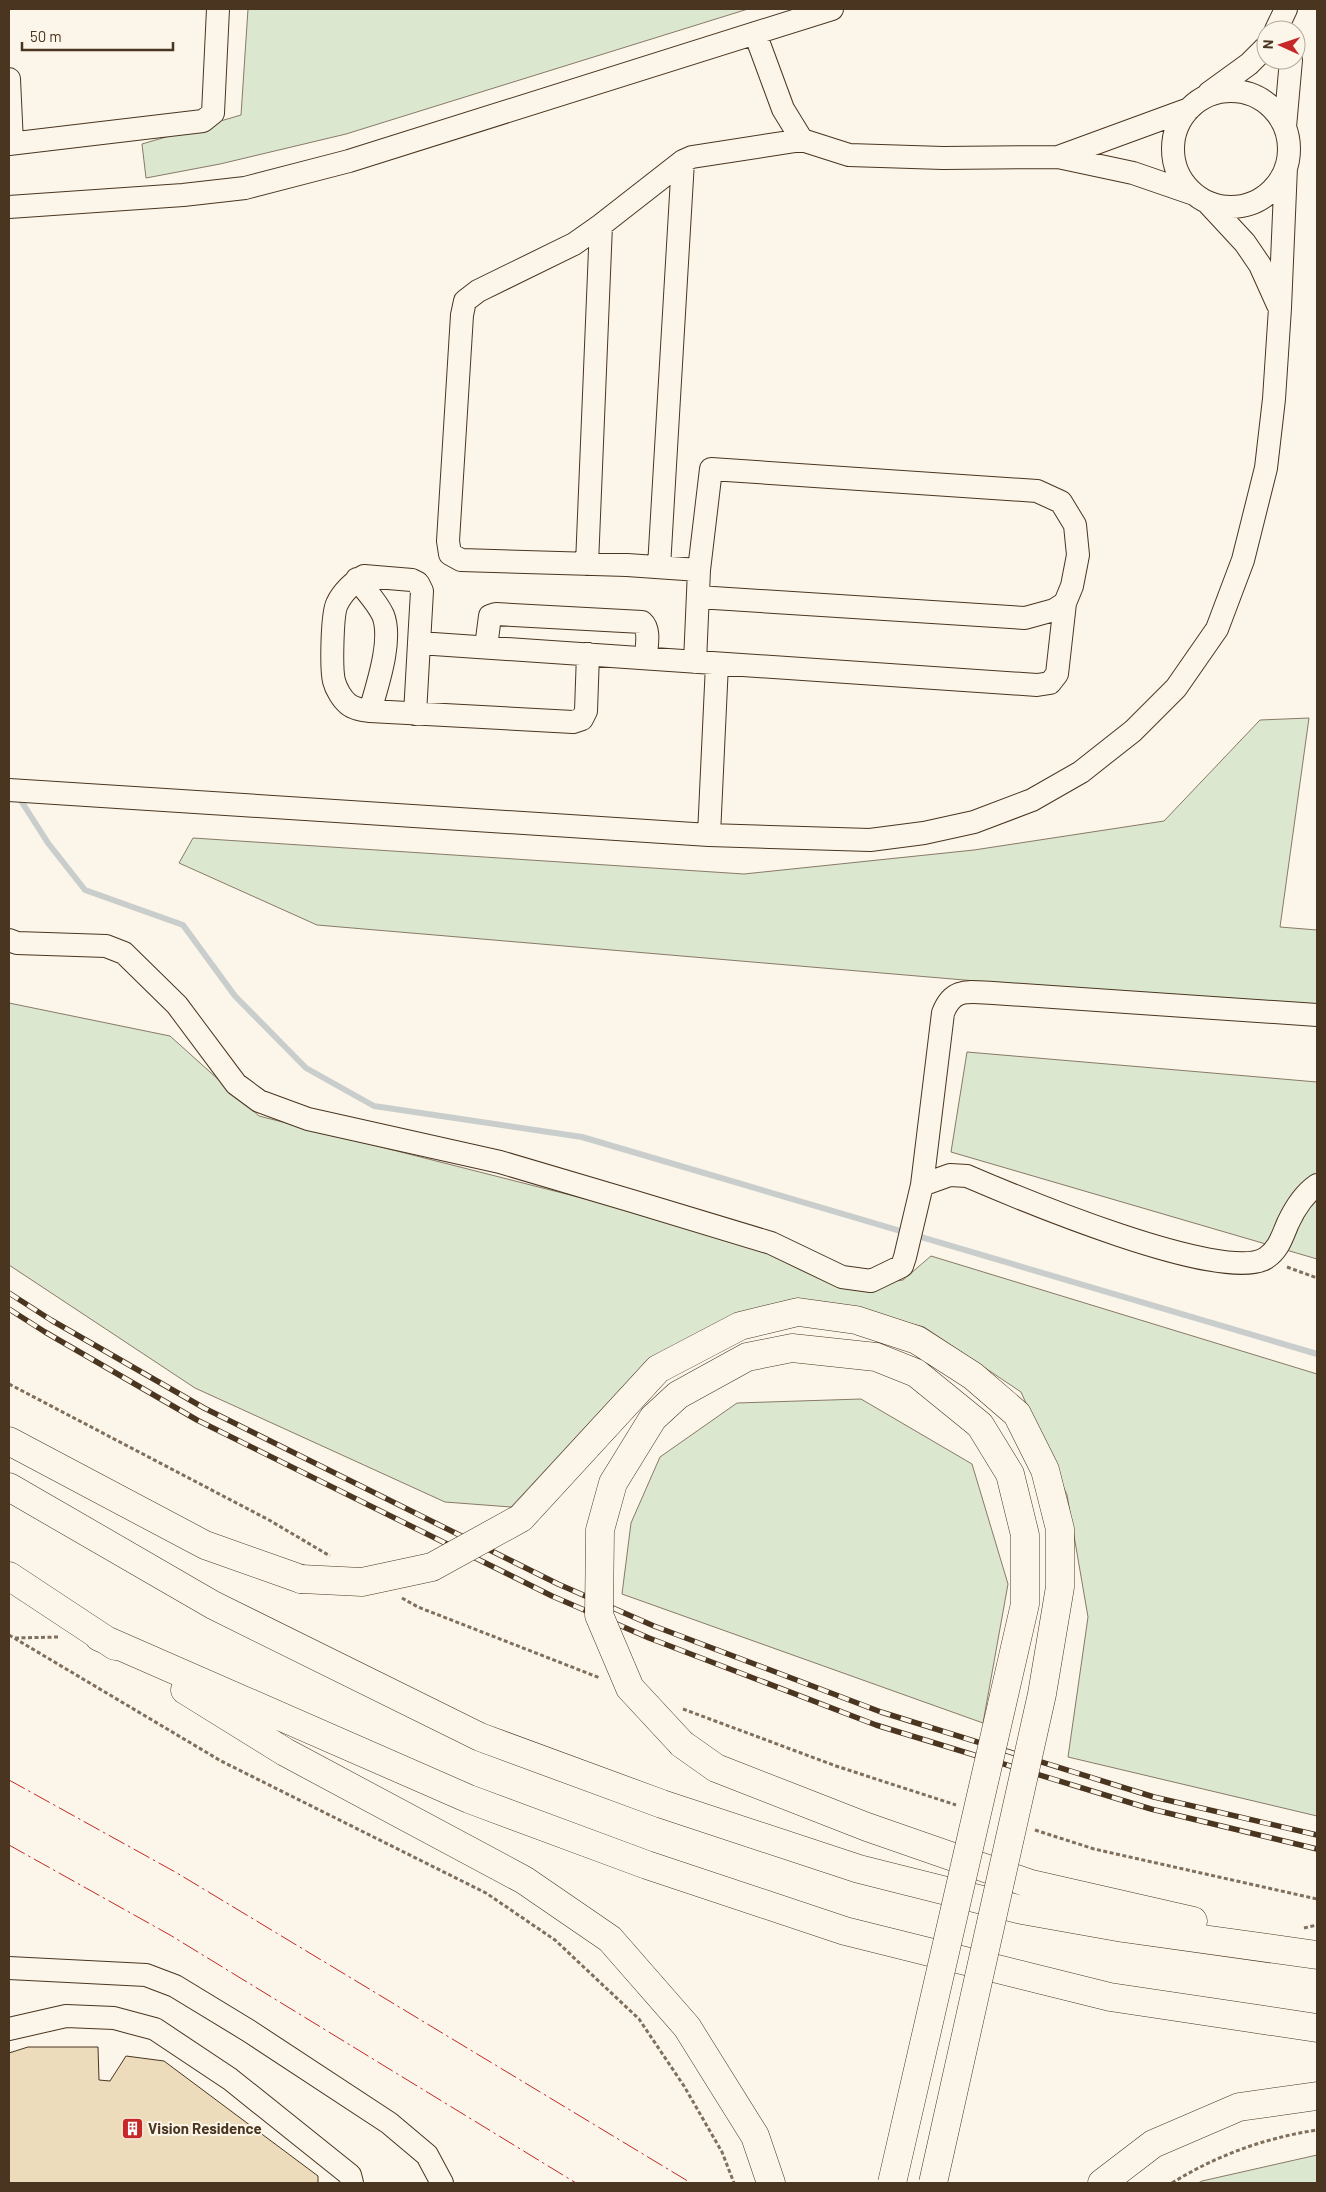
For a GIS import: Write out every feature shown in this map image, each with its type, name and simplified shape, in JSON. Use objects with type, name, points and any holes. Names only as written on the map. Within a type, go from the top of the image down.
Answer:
[{"type":"highway","points":[[9,1441],[205,1545],[301,1579],[362,1582],[432,1567],[520,1518],[658,1369],[740,1326],[798,1312],[856,1320],[917,1340],[973,1376],[1017,1414],[1045,1470],[1060,1529],[1060,1587],[1042,1694],[933,2183]]},
{"type":"highway","points":[[892,2183],[1025,1604],[1026,1535],[1010,1474],[980,1425],[916,1373],[876,1356],[792,1348],[747,1357],[678,1395],[653,1418],[613,1483],[600,1530],[600,1615],[630,1688],[682,1744],[716,1768],[867,1826],[1031,1884],[1317,1948]]},
{"type":"highway","points":[[9,1487],[213,1605],[480,1737],[662,1804],[859,1869],[1022,1910],[1123,1928],[1317,1955]]},
{"type":"highway","points":[[9,1576],[99,1636],[285,1752],[524,1880],[610,1939],[692,2034],[755,2136],[771,2183]]},
{"type":"highway","points":[[99,1636],[469,1799],[647,1865],[845,1931],[1110,1996],[1317,2028]]},
{"type":"highway","points":[[1102,2183],[1153,2144],[1239,2107],[1317,2096]]},
{"type":"street","points":[[9,79],[10,143],[203,121],[213,114],[218,9]]},
{"type":"street","points":[[9,207],[183,195],[245,188],[359,158],[832,9]]},
{"type":"street","points":[[755,33],[782,109],[802,140]]},
{"type":"street","points":[[1256,57],[1194,105],[1178,125],[1173,144],[1175,162],[1182,180],[1245,243],[1260,265],[1280,308]]},
{"type":"street","points":[[9,790],[709,835],[870,840],[924,833],[974,822],[1032,800],[1081,772],[1133,732],[1176,688],[1217,629],[1243,560],[1266,468],[1274,399],[1288,154],[1285,127],[1290,70]]},
{"type":"street","points":[[1058,157],[1194,105],[1214,93],[1231,90],[1248,93],[1263,100],[1276,112],[1285,127]]},
{"type":"street","points":[[699,570],[461,560],[450,554],[448,541],[462,315],[465,301],[478,291],[574,244],[683,161],[692,157],[802,140],[849,155],[943,158],[1058,157],[1133,174],[1226,207],[1245,205],[1263,197],[1277,184],[1286,167]]},
{"type":"street","points":[[659,567],[683,161]]},
{"type":"street","points":[[587,564],[601,225]]},
{"type":"street","points":[[419,643],[486,647],[706,663],[1037,685],[1050,683],[1057,674],[1065,603],[1072,586],[1078,555],[1075,525],[1060,502],[1037,490],[711,469],[699,570],[698,597],[706,663],[709,835]]},
{"type":"street","points":[[415,714],[422,591],[418,583],[412,580],[364,576],[357,580],[337,604],[334,618],[334,680],[337,689],[349,704],[357,709],[415,714],[573,722],[582,719],[586,710],[588,654]]},
{"type":"street","points":[[357,580],[383,615],[386,635],[382,663],[370,711]]},
{"type":"street","points":[[698,597],[1025,618],[1054,610],[1065,603]]},
{"type":"street","points":[[486,647],[490,616],[496,614],[642,622],[647,631],[646,658]]},
{"type":"street","points":[[9,940],[17,943],[106,946],[124,953],[177,1004],[236,1084],[259,1101],[308,1119],[500,1162],[771,1243],[842,1277],[871,1281],[902,1266],[906,1257],[921,1192],[940,1028],[948,1001],[957,994],[993,993],[1317,1015]]},
{"type":"street","points":[[921,1192],[950,1175],[967,1176],[1084,1224],[1206,1260],[1248,1264],[1266,1258],[1278,1247],[1289,1221],[1306,1193],[1317,1185]]},
{"type":"street","points":[[9,1968],[146,1975],[175,1986],[249,2031],[389,2123],[426,2155],[442,2183]]},
{"type":"street","points":[[9,2029],[66,2016],[114,2018],[155,2029],[230,2079],[350,2175],[352,2183]]},
{"type":"path","points":[[1266,1258],[1317,1278]]},
{"type":"path","points":[[9,1635],[220,1761],[486,1893],[555,1940],[639,2019],[684,2086],[722,2152],[734,2183]]},
{"type":"path","points":[[1172,2183],[1244,2146],[1288,2134],[1317,2130]]},
{"type":"green space","points":[[248,9],[748,9],[346,134],[220,164],[146,178],[142,144],[241,115]]},
{"type":"green space","points":[[1309,718],[1280,927],[1317,930],[1317,1010],[317,925],[179,863],[193,838],[744,874],[974,850],[1164,821],[1260,720]]},
{"type":"green space","points":[[9,1003],[170,1036],[259,1116],[712,1231],[851,1287],[903,1280],[931,1256],[1317,1374],[1317,1816],[1068,1757],[1088,1617],[1067,1495],[1021,1392],[924,1327],[825,1302],[746,1313],[649,1358],[511,1507],[445,1502],[195,1388],[9,1265]]},
{"type":"green space","points":[[967,1052],[1317,1082],[1317,1259],[951,1152]]},
{"type":"green space","points":[[861,1399],[972,1464],[1008,1584],[983,1723],[622,1594],[631,1523],[660,1457],[737,1403]]},
{"type":"green space","points":[[1317,2155],[1317,2183],[1198,2183],[1202,2181]]},
{"type":"building","name":"Vision Residence","points":[[28,2047],[98,2047],[99,2080],[110,2081],[126,2056],[164,2061],[318,2176],[318,2183],[9,2183],[9,2053]]},
{"type":"waterway","points":[[18,796],[48,843],[85,890],[183,925],[235,996],[306,1068],[374,1106],[582,1137],[1317,1354]]},
{"type":"railway","points":[[9,1293],[51,1320],[204,1408],[558,1584],[654,1626],[881,1712],[1154,1797],[1317,1835]]},
{"type":"railway","points":[[9,1309],[45,1332],[197,1420],[552,1596],[649,1638],[876,1725],[1151,1809],[1317,1849]]},
{"type":"power","points":[[9,1780],[177,1873],[691,2183]]},
{"type":"power","points":[[9,1845],[170,1935],[576,2183]]},
{"type":"place","name":"Vision Residence","points":[[132,2129]]}]
